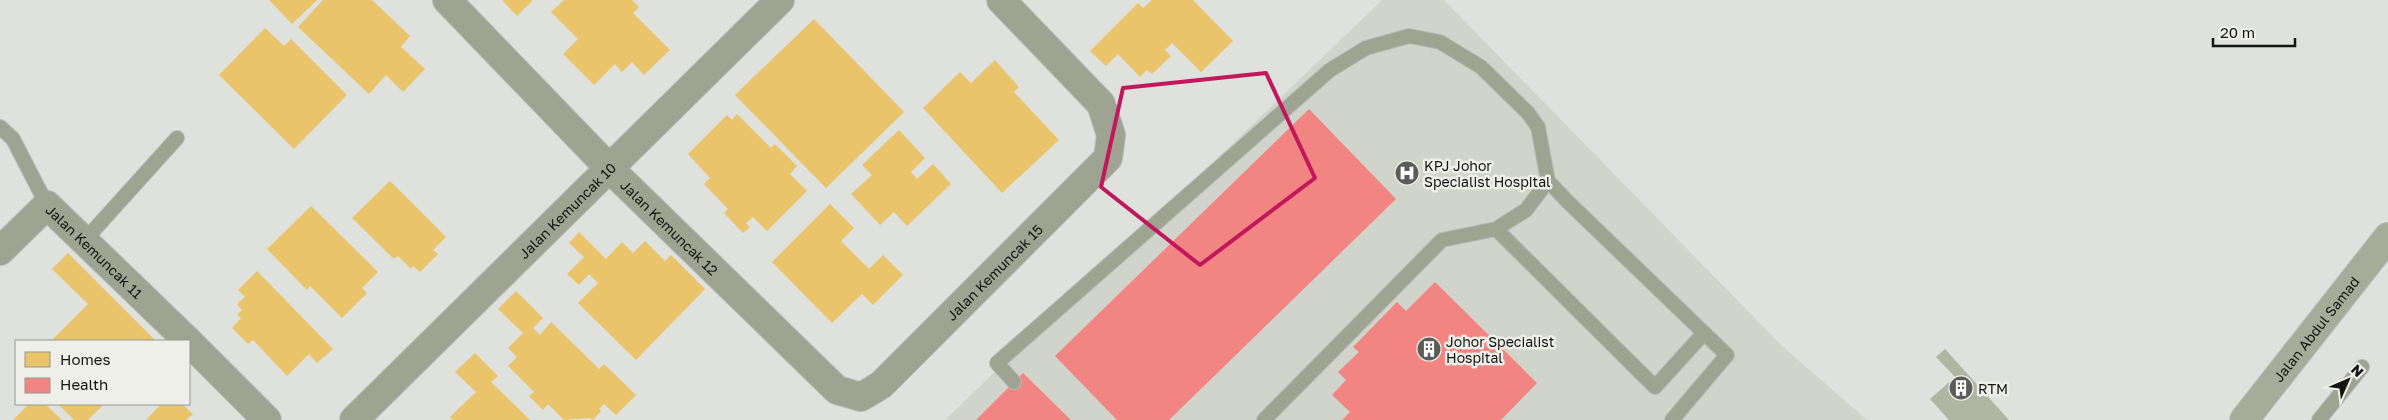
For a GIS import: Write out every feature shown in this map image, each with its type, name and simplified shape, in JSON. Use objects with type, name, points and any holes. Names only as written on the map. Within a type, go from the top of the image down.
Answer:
[{"type":"street","name":"Jalan Kemuncak 12","points":[[446,0],[610,169],[836,390],[860,398]]},
{"type":"street","name":"Jalan Kemuncak 10","points":[[354,420],[780,0]]},
{"type":"street","name":"Jalan Kemuncak 15","points":[[860,398],[881,385],[1108,158],[1111,135],[1101,104],[1001,0]]},
{"type":"street","name":"Jalan Kemuncak 11","points":[[47,205],[186,340]]},
{"type":"street","points":[[0,251],[47,205]]},
{"type":"street","name":"Jalan Abdul Samad","points":[[2244,420],[2388,237]]},
{"type":"street","name":"Jalan Kemuncak 11","points":[[190,344],[267,420]]},
{"type":"lane","points":[[1014,382],[997,363],[1330,70],[1366,48],[1409,36],[1440,42],[1481,67],[1528,113],[1538,127],[1548,181],[1727,355],[1672,420]]},
{"type":"lane","name":"Jalan Kemuncak 11","points":[[0,127],[13,139],[47,205]]},
{"type":"lane","points":[[84,241],[177,138]]},
{"type":"lane","points":[[1264,420],[1442,240],[1496,229],[1526,210],[1548,181]]},
{"type":"lane","points":[[1496,229],[1655,387],[1704,333]]},
{"type":"lane","points":[[2319,420],[2362,367]]},
{"type":"highlighted area","points":[[1266,73],[1315,178],[1200,265],[1101,187],[1123,88]]},
{"type":"shaded area","name":"KPJ Johor Specialist Hospital","points":[[1382,0],[1444,0],[1782,346],[1867,420],[945,420]]},
{"type":"building: Homes","points":[[269,0],[317,0],[292,24]]},
{"type":"building: Homes","points":[[323,0],[372,0],[410,36],[401,47],[425,69],[403,92],[386,75],[369,94],[298,27]]},
{"type":"building: Homes","points":[[502,0],[533,0],[517,16]]},
{"type":"building: Homes","points":[[564,0],[632,0],[639,7],[633,13],[670,50],[644,75],[632,62],[622,72],[615,64],[594,85],[563,54],[578,39],[551,12]]},
{"type":"building: Homes","points":[[1152,0],[1193,0],[1233,41],[1201,72],[1172,43],[1165,50],[1171,56],[1152,74],[1147,70],[1140,77],[1118,54],[1106,66],[1090,51],[1138,3],[1143,8]]},
{"type":"building: Homes","points":[[814,19],[904,112],[826,188],[735,95]]},
{"type":"building: Homes","points":[[265,28],[284,46],[291,39],[347,95],[294,149],[219,75]]},
{"type":"building: Homes","points":[[995,60],[1019,87],[1014,92],[1059,140],[1002,193],[923,108],[960,72],[971,83]]},
{"type":"building: Homes","points":[[737,114],[771,148],[775,144],[797,166],[790,174],[807,191],[767,231],[753,217],[746,223],[750,227],[743,233],[724,213],[728,209],[704,184],[710,178],[688,154],[727,115],[732,120]]},
{"type":"building: Homes","points":[[899,130],[925,158],[911,172],[917,179],[933,164],[951,184],[907,226],[894,212],[880,225],[851,194],[872,175],[862,165]]},
{"type":"building: Homes","points":[[390,181],[446,237],[433,250],[438,254],[420,272],[413,266],[411,269],[398,256],[394,259],[352,218]]},
{"type":"building: Homes","points":[[830,204],[854,228],[841,241],[869,269],[883,255],[903,275],[873,305],[862,294],[832,323],[772,262]]},
{"type":"building: Homes","points":[[311,206],[378,272],[362,288],[367,293],[342,318],[310,286],[307,290],[267,249]]},
{"type":"building: Homes","points":[[579,232],[606,259],[622,242],[633,253],[645,241],[665,261],[671,255],[705,289],[636,360],[578,303],[598,283],[589,274],[579,285],[567,274],[584,257],[569,243]]},
{"type":"building: Homes","points":[[68,253],[155,340],[52,340],[88,304],[52,269]]},
{"type":"building: Homes","points":[[257,271],[333,349],[317,363],[309,354],[287,376],[253,340],[248,344],[232,328],[241,318],[237,315],[242,310],[237,304],[245,297],[238,290]]},
{"type":"building: Homes","points":[[516,291],[543,318],[533,328],[540,335],[551,322],[599,369],[604,364],[636,395],[616,415],[604,404],[593,420],[589,418],[564,420],[548,404],[543,410],[529,396],[534,392],[508,366],[517,357],[508,348],[523,333],[498,309]]},
{"type":"building: Homes","points":[[475,353],[498,376],[491,382],[530,420],[453,420],[450,417],[476,392],[455,372]]},
{"type":"building: Homes","points":[[28,405],[46,405],[62,420],[13,420]]},
{"type":"building: Homes","points":[[59,405],[103,405],[88,420],[74,420]]},
{"type":"building: Homes","points":[[160,405],[183,405],[193,414],[186,420],[146,420]]},
{"type":"building: Health","points":[[1309,109],[1396,199],[1169,420],[1117,420],[1055,356]]},
{"type":"building: Health","name":"Johor Specialist Hospital","points":[[1435,282],[1537,383],[1501,420],[1342,420],[1350,412],[1332,395],[1346,380],[1338,372],[1359,352],[1353,347],[1397,302],[1406,311]]},
{"type":"building: Health","points":[[1023,373],[1071,420],[976,420]]},
{"type":"building: Other","name":"RTM","points":[[1945,349],[2009,420],[1949,420],[1930,399],[1955,377],[1936,357]]},
{"type":"place","name":"KPJ Johor Specialist Hospital","points":[[1407,173]]},
{"type":"place","name":"Johor Specialist Hospital","points":[[1429,349]]},
{"type":"place","name":"RTM","points":[[1961,388]]}]
